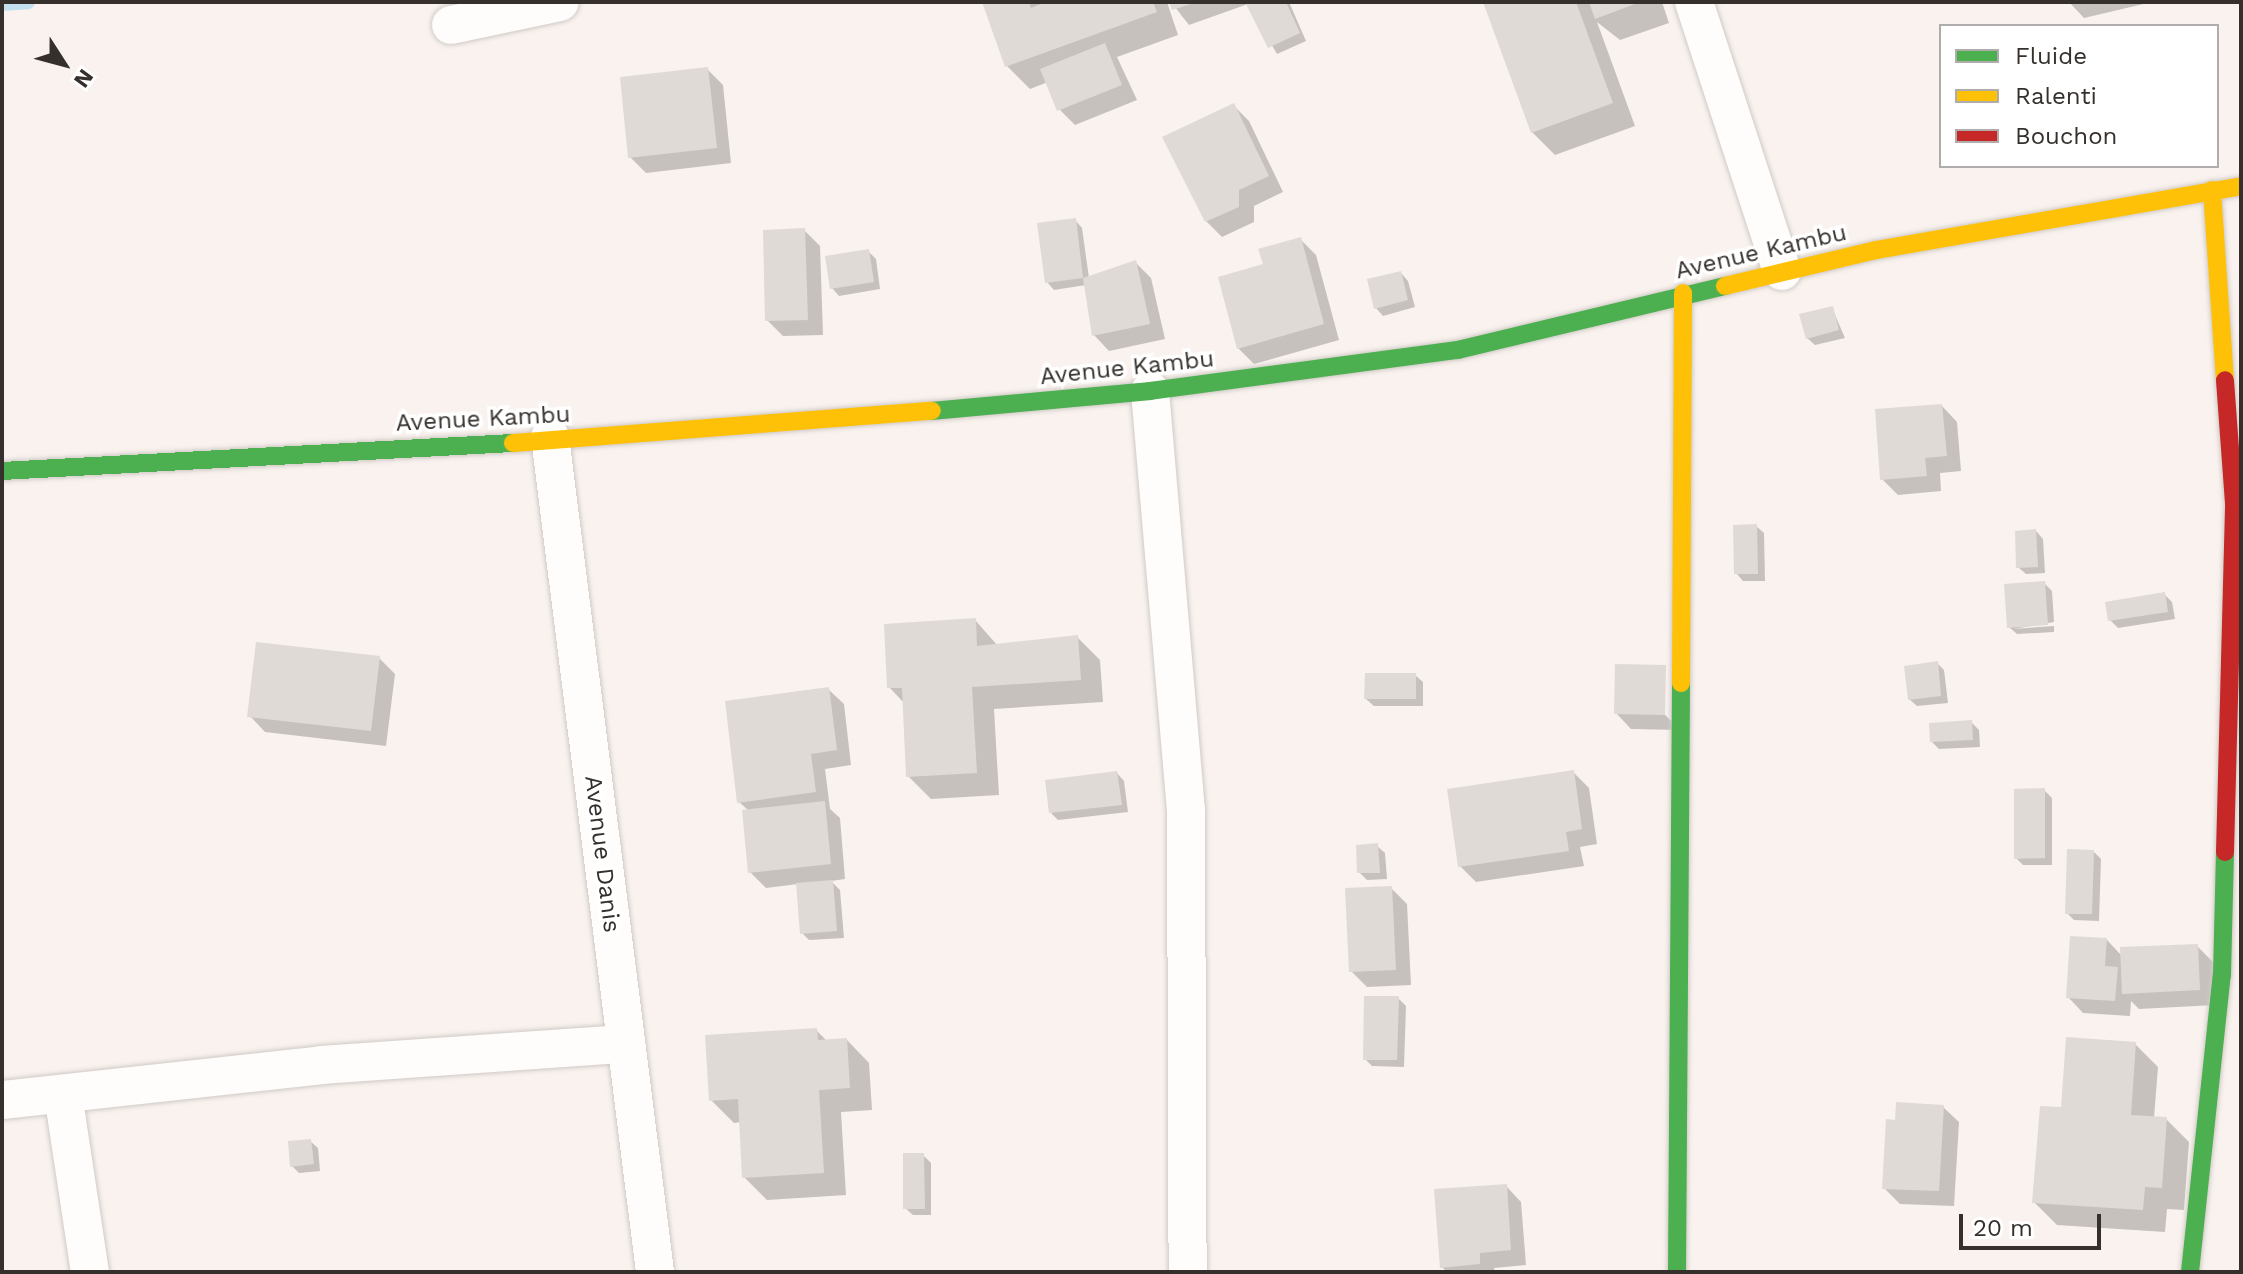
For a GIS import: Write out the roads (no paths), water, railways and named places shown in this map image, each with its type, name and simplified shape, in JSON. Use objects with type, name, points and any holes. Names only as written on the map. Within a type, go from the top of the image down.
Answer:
[{"type":"street","points":[[451,25],[560,2]]},
{"type":"street","points":[[1694,2],[1782,271]]},
{"type":"street","name":"Avenue Kambu","points":[[2,471],[550,437],[692,433],[1150,391],[1458,350],[1782,271],[2241,186]]},
{"type":"street","points":[[2190,1272],[2232,974],[2234,503],[2212,190]]},
{"type":"street","points":[[1677,1272],[1683,293]]},
{"type":"street","points":[[1150,391],[1186,810],[1188,1272]]},
{"type":"street","name":"Avenue Danis","points":[[550,437],[655,1272]]},
{"type":"street","points":[[2,1100],[322,1065],[626,1044]]},
{"type":"street","points":[[63,1094],[90,1272]]},
{"type":"waterway","points":[[2,4],[28,2]]}]
